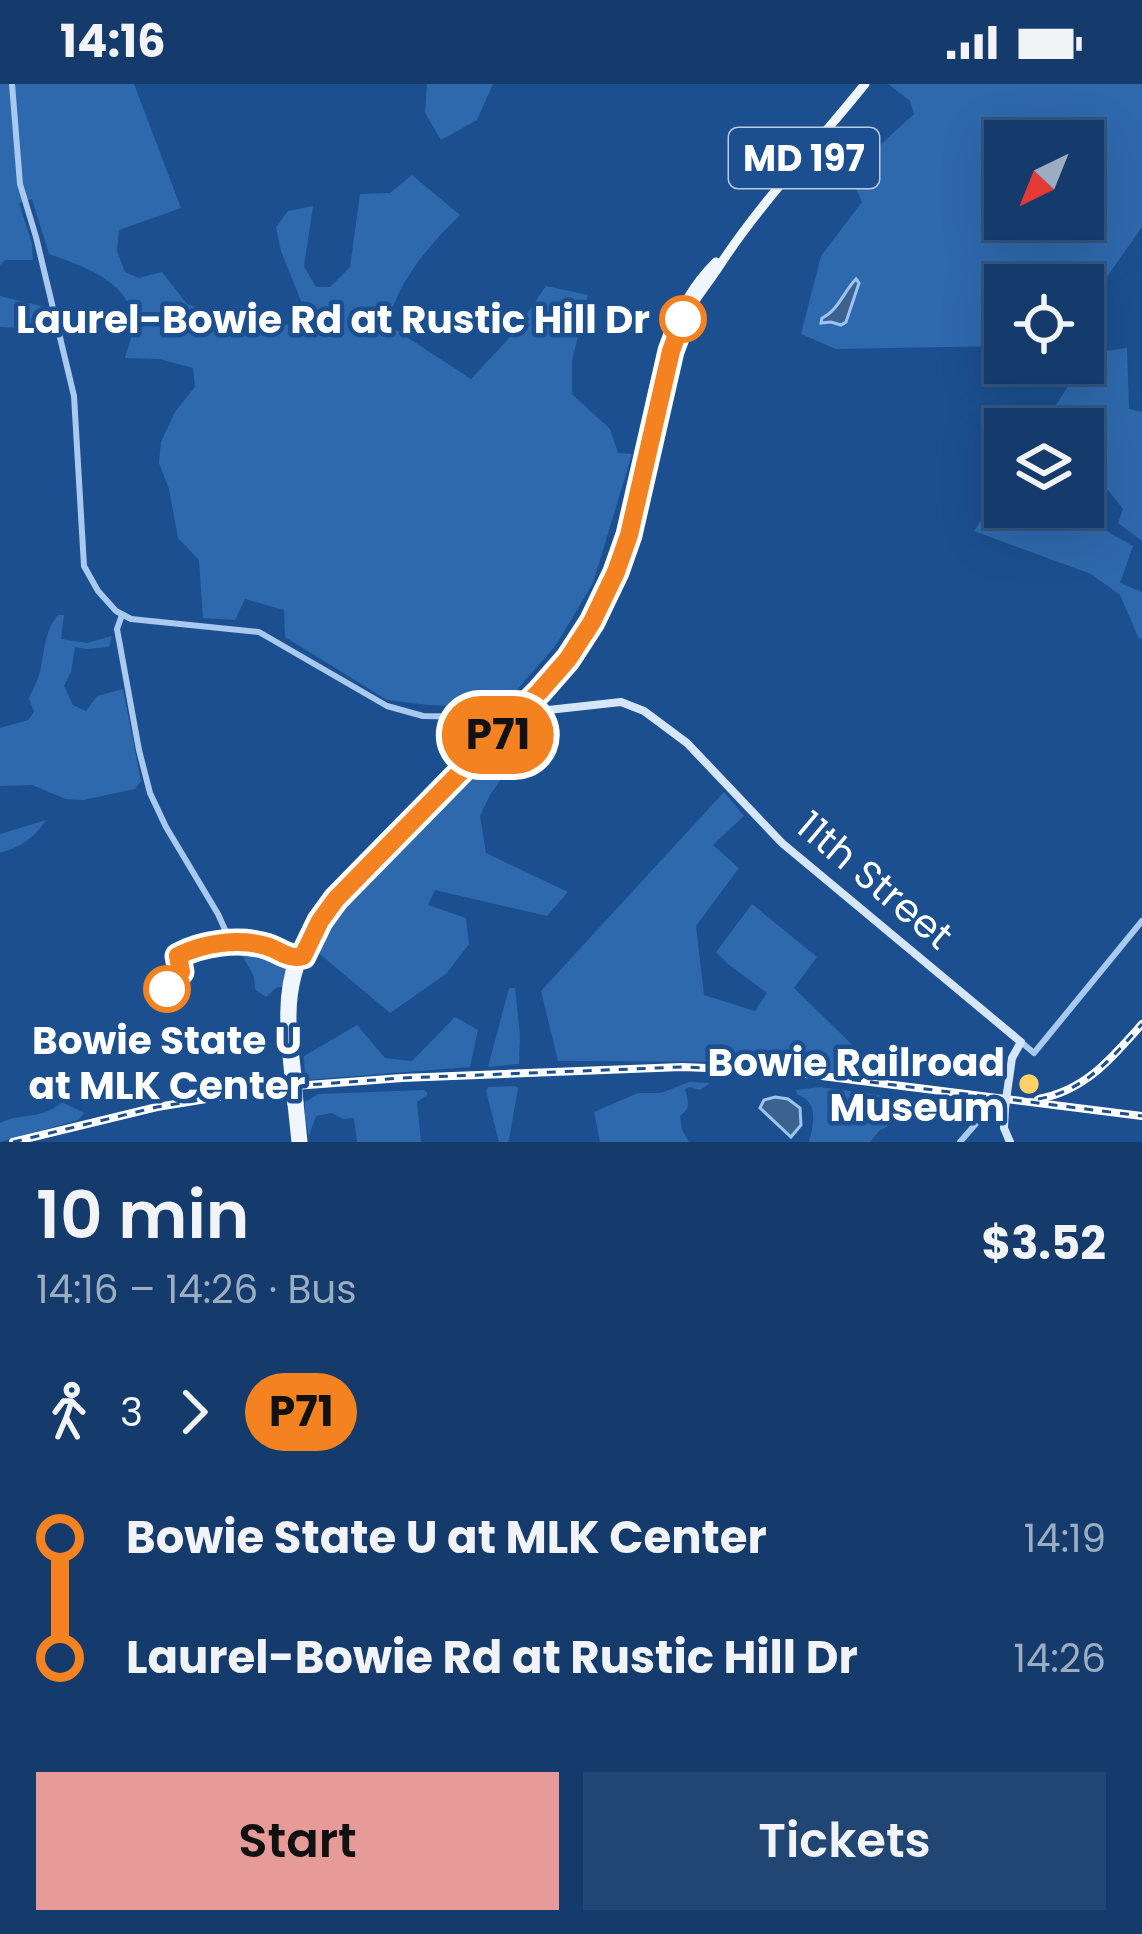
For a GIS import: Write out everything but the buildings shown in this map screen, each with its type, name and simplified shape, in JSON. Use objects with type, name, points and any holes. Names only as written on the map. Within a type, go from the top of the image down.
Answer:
[{"type":"main road","name":"MD 197","points":[[300,1142],[292,999],[296,951],[313,919],[334,890],[496,728],[532,700],[582,639],[616,572],[634,515],[673,343],[690,305],[725,255],[865,84]]},
{"type":"main road","name":"MD 197","points":[[296,951],[336,899],[515,713],[586,617],[627,516],[670,331],[698,283],[725,255]]},
{"type":"main road","points":[[532,700],[541,711]]},
{"type":"main road","name":"11th Street","points":[[515,713],[626,703],[644,711],[687,743],[772,834],[1022,1042]]},
{"type":"main road","points":[[477,717],[494,719],[496,728]]},
{"type":"main road","points":[[1010,1142],[1004,1115],[1006,1093],[1012,1058],[1022,1042]]},
{"type":"street","points":[[12,84],[19,178],[76,409],[84,566],[95,587],[123,615],[260,632],[375,701],[423,716],[515,713]]},
{"type":"street","points":[[108,602],[149,790],[229,939]]},
{"type":"street","points":[[117,627],[123,615]]},
{"type":"street","points":[[117,627],[145,620]]},
{"type":"street","name":"11th Street","points":[[1022,1042],[1034,1053],[1142,920]]},
{"type":"street","points":[[229,939],[262,936],[296,951]]},
{"type":"street","points":[[229,939],[296,951]]},
{"type":"street","points":[[960,1142],[980,1119],[1004,1115]]},
{"type":"shaded area","points":[[0,84],[134,84],[181,208],[119,230],[117,251],[125,272],[139,278],[162,272],[187,304],[207,311],[251,305],[260,321],[277,329],[294,321],[303,306],[276,227],[288,211],[313,206],[304,266],[316,287],[330,287],[350,267],[360,194],[390,193],[412,175],[460,215],[416,265],[387,324],[471,379],[512,335],[546,286],[588,295],[572,361],[572,394],[610,429],[618,453],[632,454],[593,583],[556,645],[515,692],[481,707],[387,700],[285,637],[284,610],[245,599],[235,620],[203,618],[199,560],[178,538],[159,463],[161,442],[175,412],[195,387],[193,368],[159,359],[125,358],[133,329],[126,300],[105,279],[49,254],[32,199],[19,203],[33,260],[5,260],[0,265]]},
{"type":"shaded area","points":[[427,84],[493,84],[477,120],[441,140],[425,113]]},
{"type":"shaded area","points":[[888,84],[1142,84],[1142,227],[1104,281],[1104,264],[984,264],[984,346],[836,349],[801,334],[821,256],[862,202],[851,177],[868,152],[914,114],[910,101]]},
{"type":"shaded area","points":[[856,279],[859,283],[846,322],[821,323],[822,318]]},
{"type":"shaded area","points":[[0,296],[49,308],[49,329],[0,327]]},
{"type":"shaded area","points":[[1127,348],[1129,409],[1142,412],[1142,541],[1118,523],[1123,509],[1108,490],[1104,492],[1104,408],[1054,408],[1070,384],[1104,384],[1104,351]]},
{"type":"shaded area","points":[[984,516],[984,528],[1104,528],[1133,546],[1120,583],[1142,592],[1142,638],[1120,595],[1091,574],[974,531]]},
{"type":"shaded area","points":[[58,615],[64,615],[61,639],[87,643],[112,636],[109,647],[75,647],[64,686],[73,705],[86,711],[97,696],[123,689],[141,781],[135,789],[83,800],[66,799],[32,785],[0,786],[0,728],[28,720],[34,712],[29,698]]},
{"type":"shaded area","points":[[542,720],[480,816],[486,853],[568,892],[547,916],[435,890],[428,905],[466,918],[469,944],[446,974],[390,1013],[315,950],[320,935],[339,904],[520,724]]},
{"type":"shaded area","points":[[724,792],[744,816],[713,845],[739,868],[696,926],[704,995],[755,1011],[767,993],[716,952],[752,904],[817,957],[794,988],[872,1064],[873,1078],[754,1062],[558,1061],[541,991]]},
{"type":"shaded area","points":[[46,820],[26,841],[0,853],[0,834]]},
{"type":"shaded area","points":[[239,944],[290,959],[284,986],[266,997],[255,989]]},
{"type":"shaded area","points":[[509,988],[515,988],[519,1064],[488,1067]]},
{"type":"shaded area","points":[[455,1017],[478,1030],[470,1067],[305,1080],[304,1056],[357,1025],[385,1058],[412,1061]]},
{"type":"shaded area","points":[[689,1082],[710,1083],[700,1090],[685,1089],[688,1107],[680,1116],[689,1142],[600,1142],[594,1112],[638,1093],[661,1093]]},
{"type":"shaded area","points":[[515,1086],[509,1140],[499,1142],[486,1091],[488,1087]]},
{"type":"shaded area","points":[[820,1087],[941,1106],[931,1118],[906,1116],[879,1131],[870,1142],[809,1142],[812,1108],[796,1090]]},
{"type":"shaded area","points":[[424,1090],[427,1095],[417,1102],[421,1142],[357,1142],[354,1118],[332,1113],[316,1116],[309,1136],[305,1102],[318,1094]]},
{"type":"shaded area","points":[[775,1097],[800,1108],[801,1125],[791,1137],[760,1108],[764,1100]]},
{"type":"shaded area","points":[[62,1102],[84,1113],[78,1120],[0,1142],[0,1123],[46,1112]]},
{"type":"railway","points":[[1038,1099],[1084,1081],[1142,1024]]},
{"type":"railway","points":[[13,1142],[157,1107],[281,1087],[682,1067],[782,1071],[1142,1116]]},
{"type":"bus line","name":"P71","points":[[167,989],[181,972],[178,956],[193,948],[245,942],[293,959],[303,956],[336,899],[568,659],[592,622],[622,556],[671,351],[683,319]]},
{"type":"place","name":"Laurel-Bowie Rd at Rustic Hill Dr","points":[[683,319]]},
{"type":"place","name":"Bowie State U at MLK Center","points":[[167,989]]},
{"type":"place","name":"Bowie Railroad Museum","points":[[1029,1084]]}]
